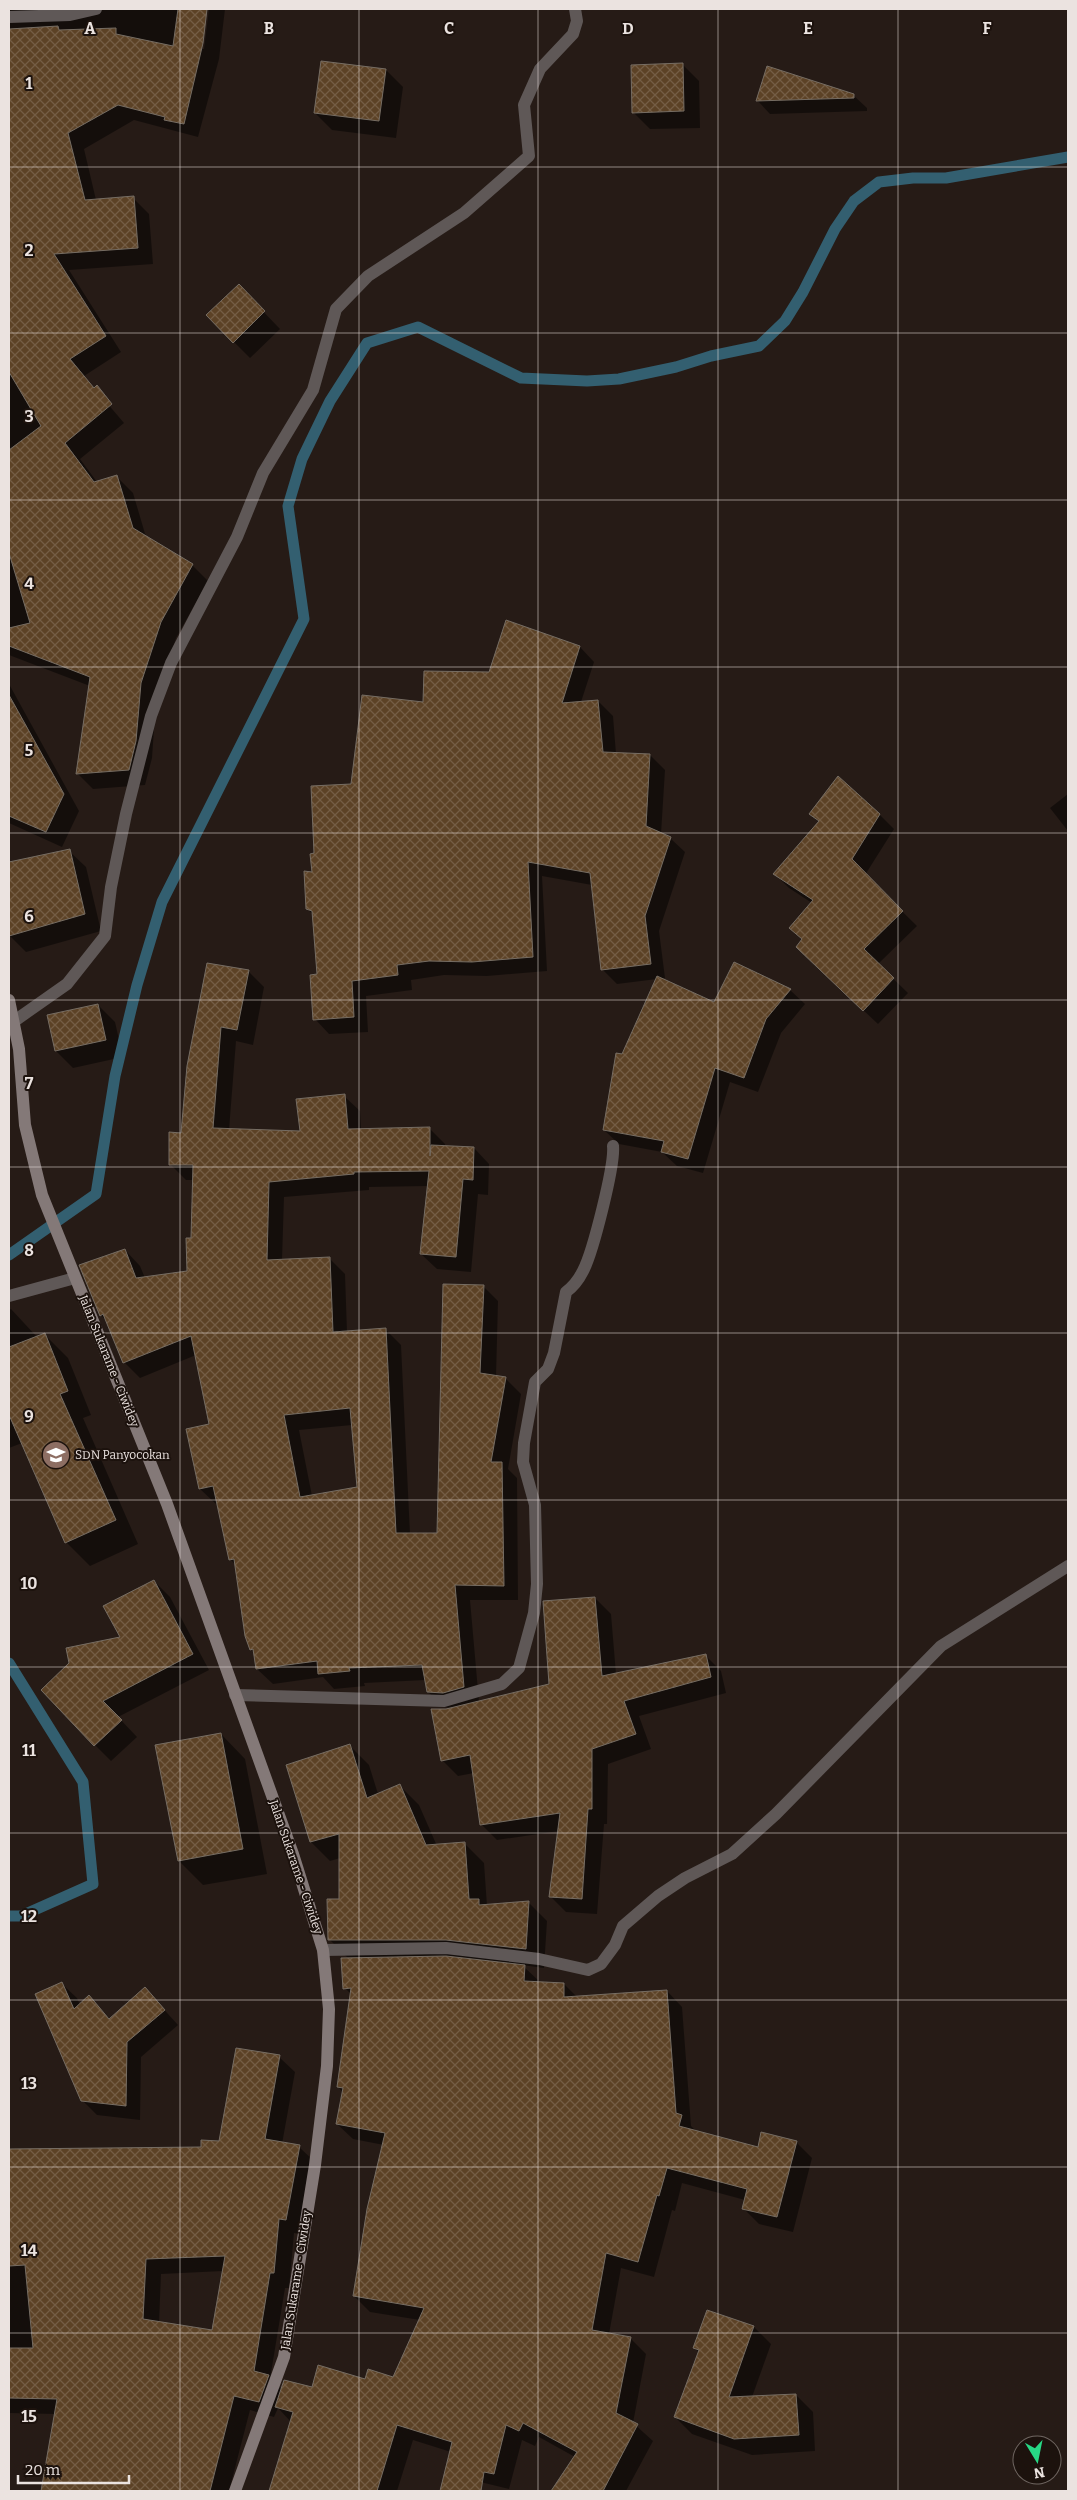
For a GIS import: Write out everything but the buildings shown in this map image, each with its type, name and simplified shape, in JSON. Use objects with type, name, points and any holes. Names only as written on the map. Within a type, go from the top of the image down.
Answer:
[{"type":"street","points":[[9,17],[70,15],[96,9]]},
{"type":"street","points":[[13,1022],[67,984],[105,936],[111,887],[126,814],[151,716],[171,663],[237,537],[263,472],[313,390],[336,309],[368,276],[464,212],[529,156],[524,105],[540,69],[573,34],[577,20],[575,9]]},
{"type":"street","name":"Jalan Sukarame - Ciwidey","points":[[9,1000],[19,1049],[25,1125],[42,1195],[167,1504],[293,1854],[324,1950],[330,2009],[327,2066],[315,2165],[285,2348],[234,2491]]},
{"type":"street","points":[[235,1695],[444,1701],[502,1684],[519,1668],[534,1613],[537,1584],[535,1504],[524,1462],[528,1418],[535,1382],[548,1369],[554,1353],[566,1292],[574,1287],[584,1269],[606,1193],[614,1156],[613,1146]]},
{"type":"street","points":[[9,1296],[73,1272]]},
{"type":"street","points":[[324,1950],[446,1948],[539,1959],[588,1970],[601,1964],[615,1945],[623,1926],[658,1896],[685,1878],[732,1854],[740,1847],[776,1814],[940,1646],[1068,1566]]},
{"type":"waterway","points":[[9,1255],[96,1194],[115,1076],[137,985],[162,902],[304,619],[288,506],[302,459],[330,401],[367,343],[418,327],[521,378],[587,381],[619,379],[759,346],[785,321],[803,292],[835,229],[854,201],[879,182],[913,178],[946,178],[1068,157]]},
{"type":"waterway","points":[[9,1663],[83,1782],[93,1884],[21,1916],[9,1916]]},
{"type":"place","name":"SDN Panyocokan","points":[[56,1455]]}]
